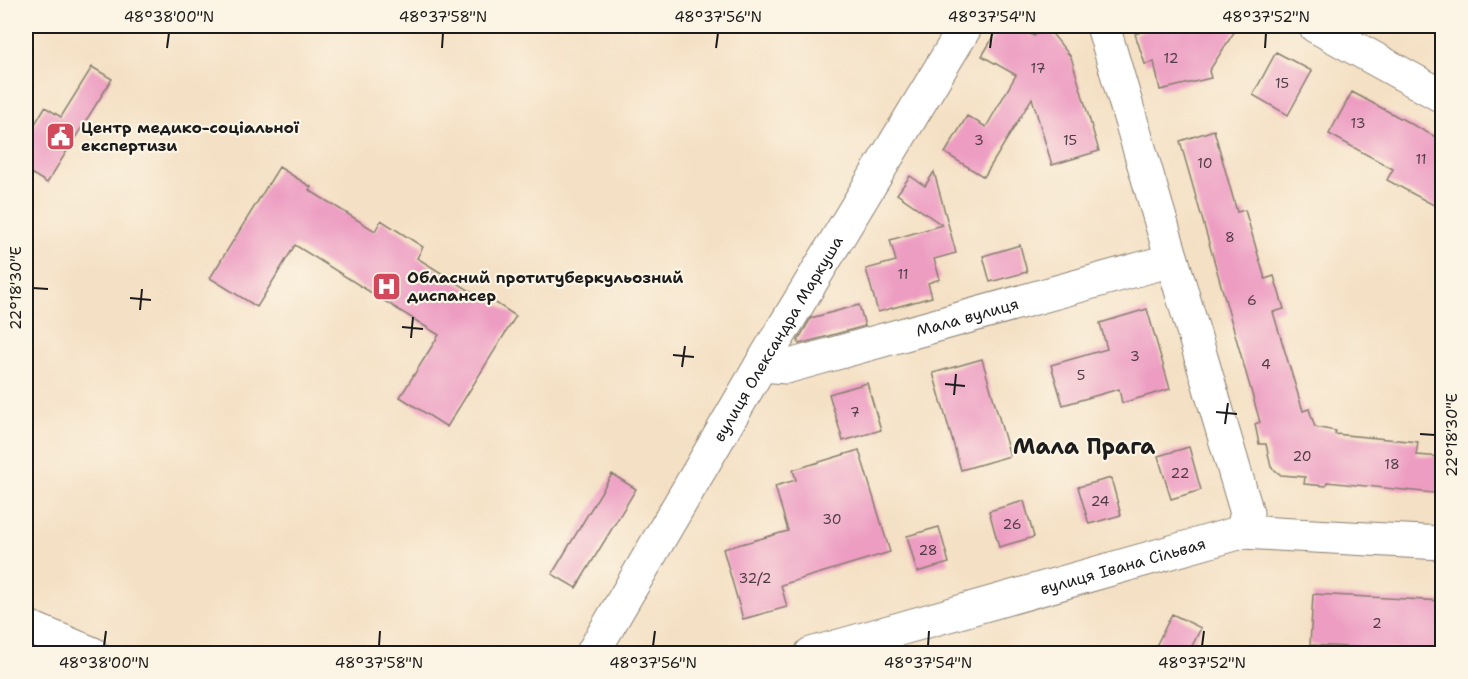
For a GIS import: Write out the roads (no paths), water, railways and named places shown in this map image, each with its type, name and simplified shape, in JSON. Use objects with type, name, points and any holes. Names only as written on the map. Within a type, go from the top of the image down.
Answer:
[{"type":"street","name":"вулиця Олександра Маркуша","points":[[592,654],[761,365],[966,26]]},
{"type":"street","points":[[1103,26],[1247,513],[1242,532]]},
{"type":"street","points":[[1316,26],[1443,96]]},
{"type":"street","name":"Мала вулиця","points":[[761,365],[786,366],[1172,260]]},
{"type":"street","name":"вулиця Івана Сільвая","points":[[811,654],[1242,532],[1443,543]]},
{"type":"street","points":[[26,626],[93,654]]},
{"type":"place","name":"Центр медико-соціальної експертизи","points":[[60,136]]},
{"type":"place","name":"Обласний протитуберкульозний диспансер","points":[[386,286]]},
{"type":"district","name":"Мала Прага","points":[[1084,446]]}]
